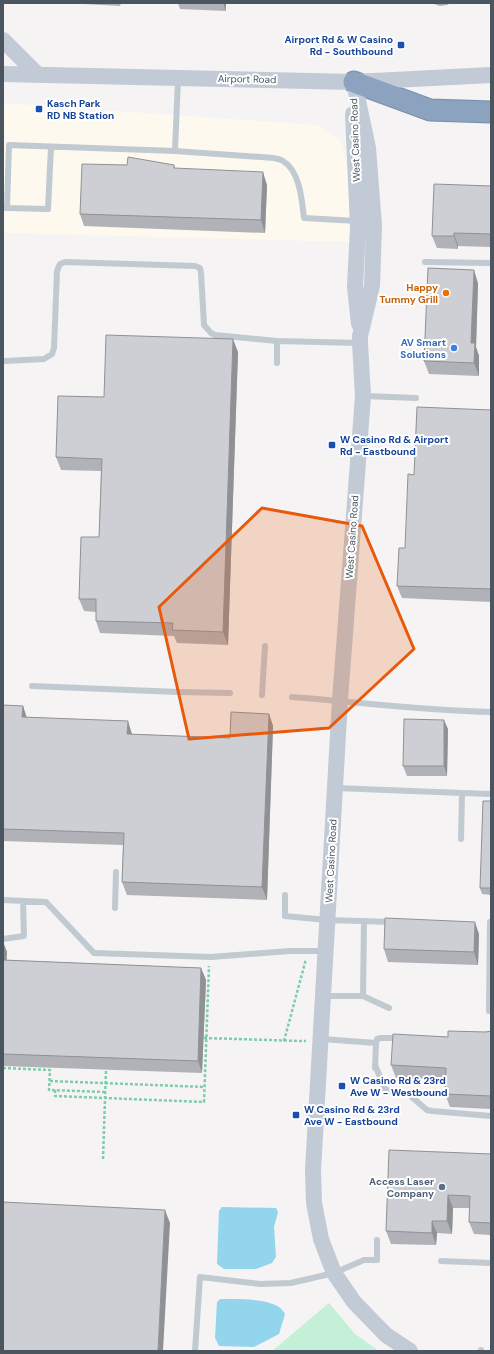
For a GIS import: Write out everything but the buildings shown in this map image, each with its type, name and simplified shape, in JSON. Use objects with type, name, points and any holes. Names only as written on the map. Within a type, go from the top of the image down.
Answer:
[{"type":"highway","points":[[354,82],[430,110],[491,112]]},
{"type":"street","points":[[3,40],[38,75]]},
{"type":"street","name":"Airport Road","points":[[3,74],[354,82],[491,75]]},
{"type":"street","name":"West Casino Road","points":[[354,82],[352,105],[358,221],[355,287],[363,396],[340,700],[313,1170],[314,1204],[321,1239],[334,1273],[354,1302],[381,1330],[410,1351]]},
{"type":"street","name":"West Casino Road","points":[[354,82],[368,148],[374,225],[372,286],[360,340]]},
{"type":"lane","points":[[175,152],[178,78]]},
{"type":"lane","points":[[51,147],[48,209],[5,208],[10,145],[175,152],[274,158],[283,161],[296,177],[299,184],[304,218],[358,221]]},
{"type":"lane","points":[[5,361],[44,359],[52,354],[54,348],[57,271],[60,264],[65,262],[195,266],[200,268],[204,324],[211,333],[215,335],[277,341],[360,340]]},
{"type":"lane","points":[[425,262],[491,263]]},
{"type":"lane","points":[[277,341],[277,363]]},
{"type":"lane","points":[[363,396],[416,398]]},
{"type":"lane","points":[[262,695],[265,646]]},
{"type":"lane","points":[[32,686],[178,692],[230,692]]},
{"type":"lane","points":[[292,697],[340,700],[380,706],[450,712],[491,712]]},
{"type":"lane","points":[[335,788],[491,794]]},
{"type":"lane","points":[[461,839],[462,793]]},
{"type":"lane","points":[[115,908],[116,872]]},
{"type":"lane","points":[[285,895],[285,916],[327,920],[398,922]]},
{"type":"lane","points":[[3,900],[46,902],[94,953],[210,957],[290,951],[326,951]]},
{"type":"lane","points":[[3,939],[24,936],[23,901]]},
{"type":"lane","points":[[363,996],[364,921]]},
{"type":"lane","points":[[490,922],[489,1011],[491,1011]]},
{"type":"lane","points":[[323,996],[363,996],[389,1008]]},
{"type":"lane","points":[[320,1038],[376,1043]]},
{"type":"lane","points":[[374,1072],[377,1039],[410,1038]]},
{"type":"lane","points":[[375,1065],[385,1088],[394,1093],[407,1093],[426,1110],[491,1116]]},
{"type":"lane","points":[[195,1351],[200,1277],[260,1284],[291,1283],[334,1273],[364,1260],[377,1260],[377,1240]]},
{"type":"lane","points":[[441,1261],[491,1263]]},
{"type":"path","points":[[284,1041],[308,951]]},
{"type":"path","points":[[55,1090],[55,1096],[204,1102],[205,1038],[210,957]]},
{"type":"path","points":[[205,1038],[301,1041]]},
{"type":"path","points":[[3,1068],[50,1070],[49,1090],[105,1092]]},
{"type":"path","points":[[103,1159],[106,1070]]},
{"type":"path","points":[[50,1081],[205,1087]]},
{"type":"highlighted area","points":[[262,508],[362,526],[414,649],[329,728],[189,739],[159,607]]},
{"type":"shaded area","points":[[3,103],[318,125],[341,141],[351,181],[351,242],[3,233]]},
{"type":"green space","points":[[329,1303],[355,1334],[379,1351],[272,1351]]},
{"type":"water","points":[[222,1207],[276,1208],[278,1212],[274,1227],[276,1257],[272,1263],[256,1269],[224,1269],[217,1264],[219,1211]]},
{"type":"water","points":[[220,1299],[256,1300],[274,1304],[281,1308],[285,1314],[279,1334],[254,1347],[219,1346],[215,1338],[217,1302]]},
{"type":"place","name":"Airport Rd & W Casino Rd - Southbound","points":[[401,45]]},
{"type":"place","name":"Kasch Park RD NB Station","points":[[39,109]]},
{"type":"place","name":"Happy Tummy Grill","points":[[446,293]]},
{"type":"place","name":"AV Smart Solutions","points":[[454,348]]},
{"type":"place","name":"W Casino Rd & Airport Rd - Eastbound","points":[[332,445]]},
{"type":"place","name":"W Casino Rd & 23rd Ave W - Westbound","points":[[342,1086]]},
{"type":"place","name":"W Casino Rd & 23rd Ave W - Eastbound","points":[[296,1115]]},
{"type":"place","name":"Access Laser Company","points":[[442,1187]]}]
